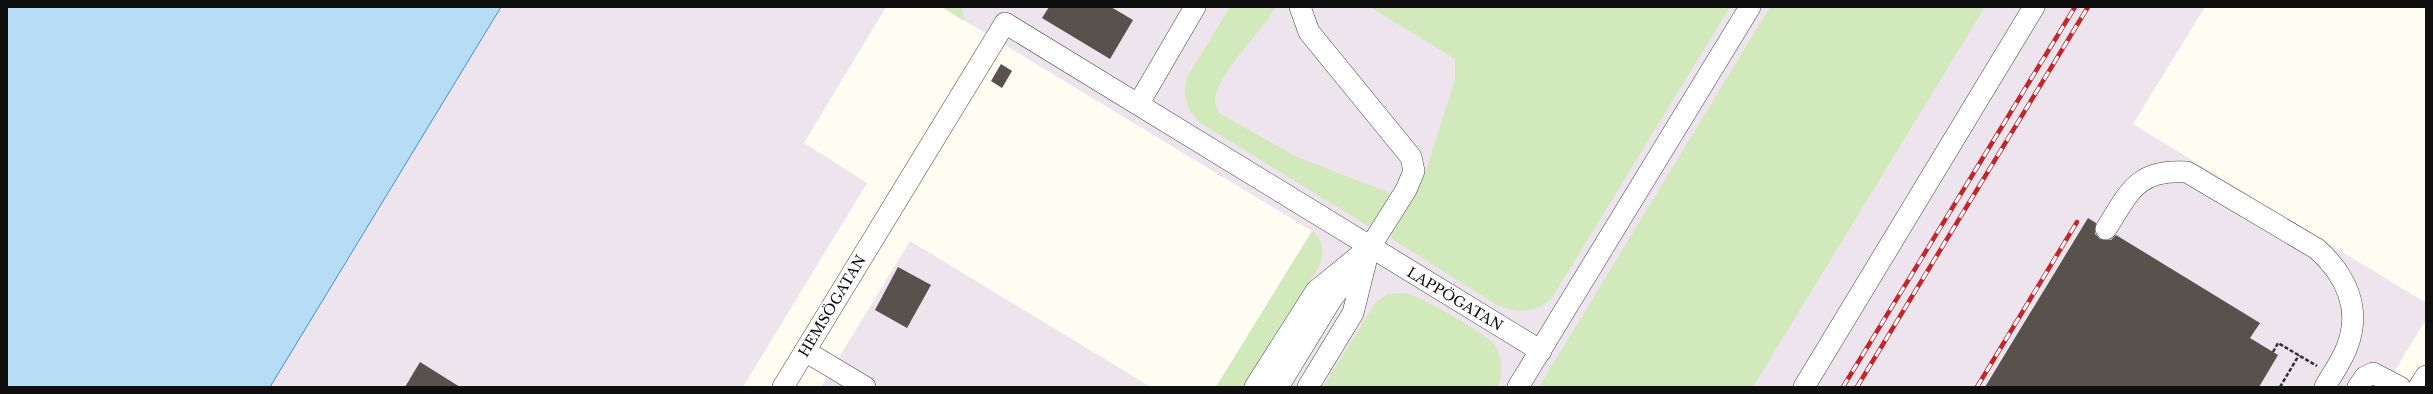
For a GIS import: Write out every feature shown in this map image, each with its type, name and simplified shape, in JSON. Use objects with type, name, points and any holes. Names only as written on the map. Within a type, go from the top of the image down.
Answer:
[{"type":"street","points":[[1139,103],[1195,7]]},
{"type":"street","points":[[1278,387],[1331,300],[1370,247],[1406,190],[1414,171],[1411,157],[1309,32],[1300,7]]},
{"type":"street","points":[[1518,387],[1750,7]]},
{"type":"street","points":[[1804,387],[2034,7]]},
{"type":"street","name":"HEMSÖGATAN","points":[[783,387],[1005,23],[1139,103]]},
{"type":"street","name":"LAPPÖGATAN","points":[[1139,103],[1370,247],[1541,351]]},
{"type":"street","points":[[2106,229],[2124,200],[2141,180],[2164,172],[2187,172],[2317,249],[2330,261],[2342,277],[2347,289],[2352,315],[2352,334],[2347,349],[2328,381]]},
{"type":"street","points":[[1255,387],[1316,291],[1370,247]]},
{"type":"street","points":[[1308,387],[1353,312],[1370,247]]},
{"type":"street","points":[[805,351],[865,387]]},
{"type":"street","points":[[2358,387],[2365,377],[2373,373],[2400,387]]},
{"type":"street","points":[[2419,387],[2426,376]]},
{"type":"path","points":[[2273,352],[2278,343],[2300,355],[2328,381]]},
{"type":"path","points":[[2280,387],[2300,355]]},
{"type":"shaded area","points":[[501,7],[886,7],[804,143],[867,183],[743,387],[270,387]]},
{"type":"shaded area","points":[[942,7],[2205,7],[2133,124],[2426,303],[2426,319],[2385,387],[1216,387],[1312,231]]},
{"type":"shaded area","points":[[910,241],[1151,387],[821,387]]},
{"type":"green space","points":[[942,7],[962,7],[964,21]]},
{"type":"green space","points":[[1230,7],[1276,7],[1222,80],[1217,91],[1215,101],[1219,113],[1295,156],[1395,195],[1375,222],[1368,226],[1202,124],[1192,114],[1185,97],[1187,77]]},
{"type":"green space","points":[[1370,7],[1730,7],[1552,298],[1539,307],[1519,311],[1497,305],[1392,239],[1391,231],[1427,167],[1455,80],[1455,59]]},
{"type":"green space","points":[[1770,7],[1985,7],[1753,387],[1539,387]]},
{"type":"green space","points":[[1312,231],[1316,234],[1322,245],[1321,263],[1247,387],[1216,387]]},
{"type":"green space","points":[[1405,293],[1423,300],[1449,314],[1491,341],[1498,351],[1501,362],[1502,369],[1498,387],[1323,387],[1376,302],[1388,294]]},
{"type":"water","points":[[7,7],[501,7],[270,387],[7,387]]},
{"type":"building","points":[[1049,7],[1111,7],[1133,20],[1110,59],[1042,18]]},
{"type":"building","points":[[1001,64],[1012,71],[1002,88],[991,81]]},
{"type":"building","points":[[2088,218],[2096,223],[2095,234],[2100,239],[2111,240],[2116,235],[2260,323],[2250,338],[2278,355],[2259,387],[1985,387]]},
{"type":"building","points":[[898,267],[931,285],[907,328],[875,310]]},
{"type":"building","points":[[420,362],[460,387],[405,387]]},
{"type":"railway","points":[[1843,387],[2075,7]]},
{"type":"railway","points":[[1857,387],[2088,7]]},
{"type":"railway","points":[[1977,387],[2077,222]]}]
